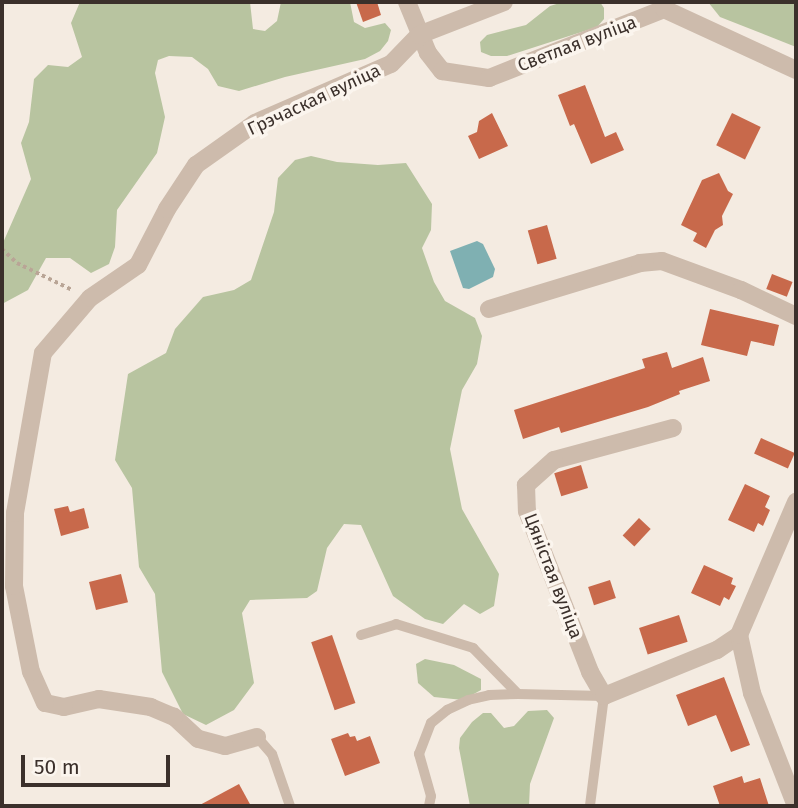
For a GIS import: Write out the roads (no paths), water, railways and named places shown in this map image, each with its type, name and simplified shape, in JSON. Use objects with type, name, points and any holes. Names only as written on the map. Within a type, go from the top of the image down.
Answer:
[{"type":"street","points":[[407,2],[419,35],[504,2]]},
{"type":"street","name":"Светлая вуліца","points":[[646,2],[796,70]]},
{"type":"street","name":"Светлая вуліца","points":[[419,35],[442,71],[489,78],[664,9]]},
{"type":"street","name":"Грэчаская вуліца","points":[[257,737],[225,746],[198,739],[174,717],[151,707],[99,699],[64,707],[45,702],[31,672],[14,586],[15,513],[43,353],[90,298],[138,265],[167,209],[196,165],[255,123],[391,64],[419,35]]},
{"type":"street","points":[[489,309],[640,263],[662,261],[741,290],[796,316]]},
{"type":"street","name":"Цяністая вуліца","points":[[604,696],[590,671],[527,511],[526,485],[554,460],[673,428]]},
{"type":"street","points":[[604,696],[718,650],[738,635],[796,502]]},
{"type":"street","points":[[738,635],[752,693],[796,806]]},
{"type":"lane","points":[[361,635],[396,624],[473,648],[518,694]]},
{"type":"lane","points":[[429,806],[431,796],[419,754],[431,723],[447,710],[468,700],[489,695],[518,694],[604,696],[590,806]]},
{"type":"lane","points":[[257,737],[272,754],[290,806]]},
{"type":"water","points":[[477,241],[483,244],[495,269],[493,277],[469,289],[463,288],[450,251]]}]
